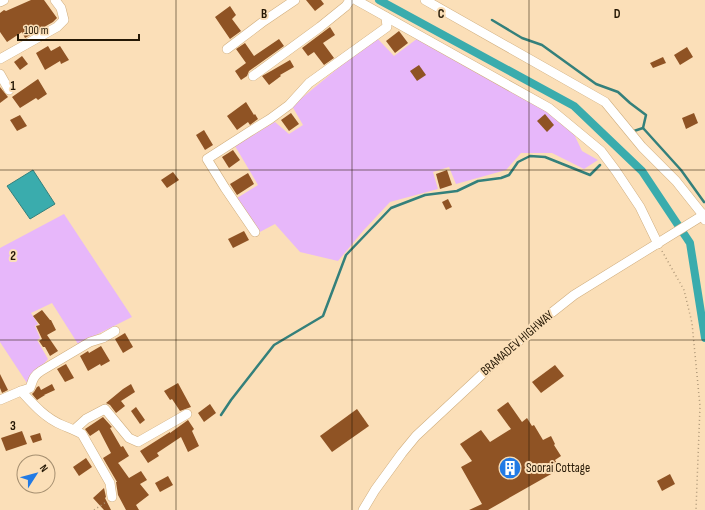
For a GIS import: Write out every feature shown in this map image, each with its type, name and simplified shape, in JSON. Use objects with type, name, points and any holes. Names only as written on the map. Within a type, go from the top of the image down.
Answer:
[{"type":"street","points":[[0,2],[4,0]]},
{"type":"street","points":[[0,59],[58,27],[64,20],[61,8],[55,0]]},
{"type":"street","points":[[227,49],[295,0]]},
{"type":"street","points":[[253,76],[320,27],[346,6],[350,0]]},
{"type":"street","points":[[356,0],[549,108],[601,152],[616,171],[640,207],[660,243]]},
{"type":"street","points":[[425,0],[605,102],[642,147],[676,181],[703,217]]},
{"type":"street","points":[[255,232],[207,159],[270,119],[289,105],[309,83],[386,27],[386,17]]},
{"type":"street","points":[[0,74],[9,90]]},
{"type":"street","name":"BRAMADEV HIGHWAY","points":[[364,510],[375,490],[416,436],[545,318],[574,295],[703,217]]},
{"type":"street","points":[[0,400],[30,388],[33,378],[41,371],[90,342],[103,338],[115,331]]},
{"type":"street","points":[[21,391],[39,410],[61,425],[75,429],[82,434],[110,483],[112,497]]},
{"type":"street","points":[[75,429],[86,419],[105,409],[129,438],[138,442],[187,414]]},
{"type":"path","points":[[660,243],[684,290],[692,323],[700,406],[696,510]]},
{"type":"path","points":[[94,510],[112,497]]},
{"type":"shaded area","points":[[376,37],[394,56],[418,38],[547,111],[573,132],[582,151],[598,160],[584,169],[552,153],[521,153],[506,170],[456,184],[449,167],[433,172],[438,189],[390,202],[338,261],[300,252],[275,224],[258,233],[237,198],[258,185],[235,146],[275,122],[289,134],[303,125],[292,106]]},
{"type":"shaded area","points":[[64,214],[132,317],[78,344],[52,303],[31,313],[38,324],[35,326],[40,338],[37,340],[48,359],[27,383],[0,342],[0,248]]},
{"type":"water","points":[[33,170],[55,204],[30,219],[7,186]]},
{"type":"building","points":[[31,0],[44,0],[57,18],[53,22],[25,38],[22,32],[7,42],[0,32],[0,13],[4,10],[6,11]]},
{"type":"building","points":[[306,0],[321,0],[324,4],[315,11]]},
{"type":"building","points":[[230,6],[236,15],[232,19],[241,31],[230,39],[215,17]]},
{"type":"building","points":[[330,27],[335,35],[323,43],[334,58],[324,65],[314,52],[308,56],[302,48]]},
{"type":"building","points":[[399,31],[408,43],[395,53],[386,41]]},
{"type":"building","points":[[279,39],[284,46],[249,71],[247,76],[241,80],[235,71],[246,63],[236,49],[245,43],[254,56]]},
{"type":"building","points":[[48,46],[51,51],[60,46],[69,60],[61,64],[60,61],[45,70],[36,53]]},
{"type":"building","points":[[687,47],[693,57],[680,65],[674,55]]},
{"type":"building","points":[[22,56],[28,64],[20,70],[14,62]]},
{"type":"building","points":[[663,57],[666,63],[653,68],[650,63]]},
{"type":"building","points":[[290,60],[294,67],[280,75],[281,76],[269,85],[262,76]]},
{"type":"building","points":[[419,65],[426,75],[417,81],[410,71]]},
{"type":"building","points":[[38,79],[47,94],[38,100],[36,98],[20,108],[12,97]]},
{"type":"building","points":[[0,87],[8,97],[0,103]]},
{"type":"building","points":[[246,102],[258,119],[250,125],[248,122],[237,130],[227,116]]},
{"type":"building","points":[[291,113],[299,124],[289,131],[281,120]]},
{"type":"building","points":[[694,113],[698,123],[686,129],[682,118]]},
{"type":"building","points":[[545,114],[554,125],[547,132],[537,121]]},
{"type":"building","points":[[20,115],[27,126],[17,131],[10,120]]},
{"type":"building","points":[[204,130],[213,145],[205,150],[196,135]]},
{"type":"building","points":[[233,150],[240,160],[229,168],[222,157]]},
{"type":"building","points":[[447,170],[452,185],[440,189],[436,174]]},
{"type":"building","points":[[173,172],[179,180],[167,188],[161,180]]},
{"type":"building","points":[[248,173],[254,184],[237,195],[230,184]]},
{"type":"building","points":[[448,199],[452,207],[446,210],[442,202]]},
{"type":"building","points":[[244,231],[249,240],[233,248],[228,239]]},
{"type":"building","points":[[42,310],[51,320],[56,330],[47,335],[58,351],[50,356],[45,347],[43,347],[39,341],[42,339],[36,326],[40,325],[33,316]]},
{"type":"building","points":[[125,333],[133,347],[123,353],[115,339]]},
{"type":"building","points":[[101,346],[110,361],[101,366],[100,364],[88,371],[80,356]]},
{"type":"building","points":[[66,364],[74,378],[65,382],[57,369]]},
{"type":"building","points":[[555,365],[564,376],[541,393],[532,382]]},
{"type":"building","points":[[0,374],[8,390],[2,393],[0,388]]},
{"type":"building","points":[[178,383],[191,407],[180,411],[172,399],[170,400],[164,391]]},
{"type":"building","points":[[52,384],[55,390],[37,400],[32,394],[39,386],[41,390]]},
{"type":"building","points":[[131,384],[135,392],[121,401],[125,406],[116,413],[110,405],[106,403]]},
{"type":"building","name":"Soorai Cottage","points":[[508,402],[522,422],[527,418],[532,426],[534,425],[543,440],[551,436],[555,444],[554,445],[561,456],[555,460],[560,469],[488,510],[469,510],[482,504],[461,467],[472,461],[460,444],[481,430],[490,442],[511,429],[497,410]]},
{"type":"building","points":[[210,404],[216,413],[204,422],[198,413]]},
{"type":"building","points":[[136,407],[145,420],[140,424],[131,411]]},
{"type":"building","points":[[357,409],[369,426],[332,452],[320,436]]},
{"type":"building","points":[[103,417],[112,427],[110,428],[121,447],[123,446],[129,456],[118,463],[129,478],[141,471],[147,480],[140,484],[149,495],[136,505],[139,510],[126,510],[118,495],[117,482],[103,458],[111,453],[99,430],[90,436],[85,429]]},
{"type":"building","points":[[188,420],[194,429],[192,431],[199,446],[188,452],[181,437],[157,453],[159,456],[148,463],[140,451]]},
{"type":"building","points":[[22,431],[27,444],[6,451],[1,438]]},
{"type":"building","points":[[40,433],[42,440],[33,443],[30,436]]},
{"type":"building","points":[[86,458],[92,467],[79,476],[73,467]]},
{"type":"building","points":[[670,474],[675,484],[662,491],[657,481]]},
{"type":"building","points":[[168,476],[173,485],[160,492],[155,483]]},
{"type":"building","points":[[104,488],[105,498],[111,510],[104,510],[93,498]]},
{"type":"waterway","points":[[379,0],[574,106],[642,171],[690,243],[705,338]]},
{"type":"waterway","points":[[492,20],[522,38],[542,45],[596,84],[618,92],[646,115],[643,128],[634,131]]},
{"type":"waterway","points":[[643,128],[681,170],[705,202]]},
{"type":"waterway","points":[[221,415],[274,345],[323,316],[346,255],[391,208],[425,195],[457,191],[478,181],[501,178],[509,175],[518,162],[530,156],[545,157],[590,175],[600,165]]},
{"type":"place","name":"Soorai Cottage","points":[[510,468]]}]
